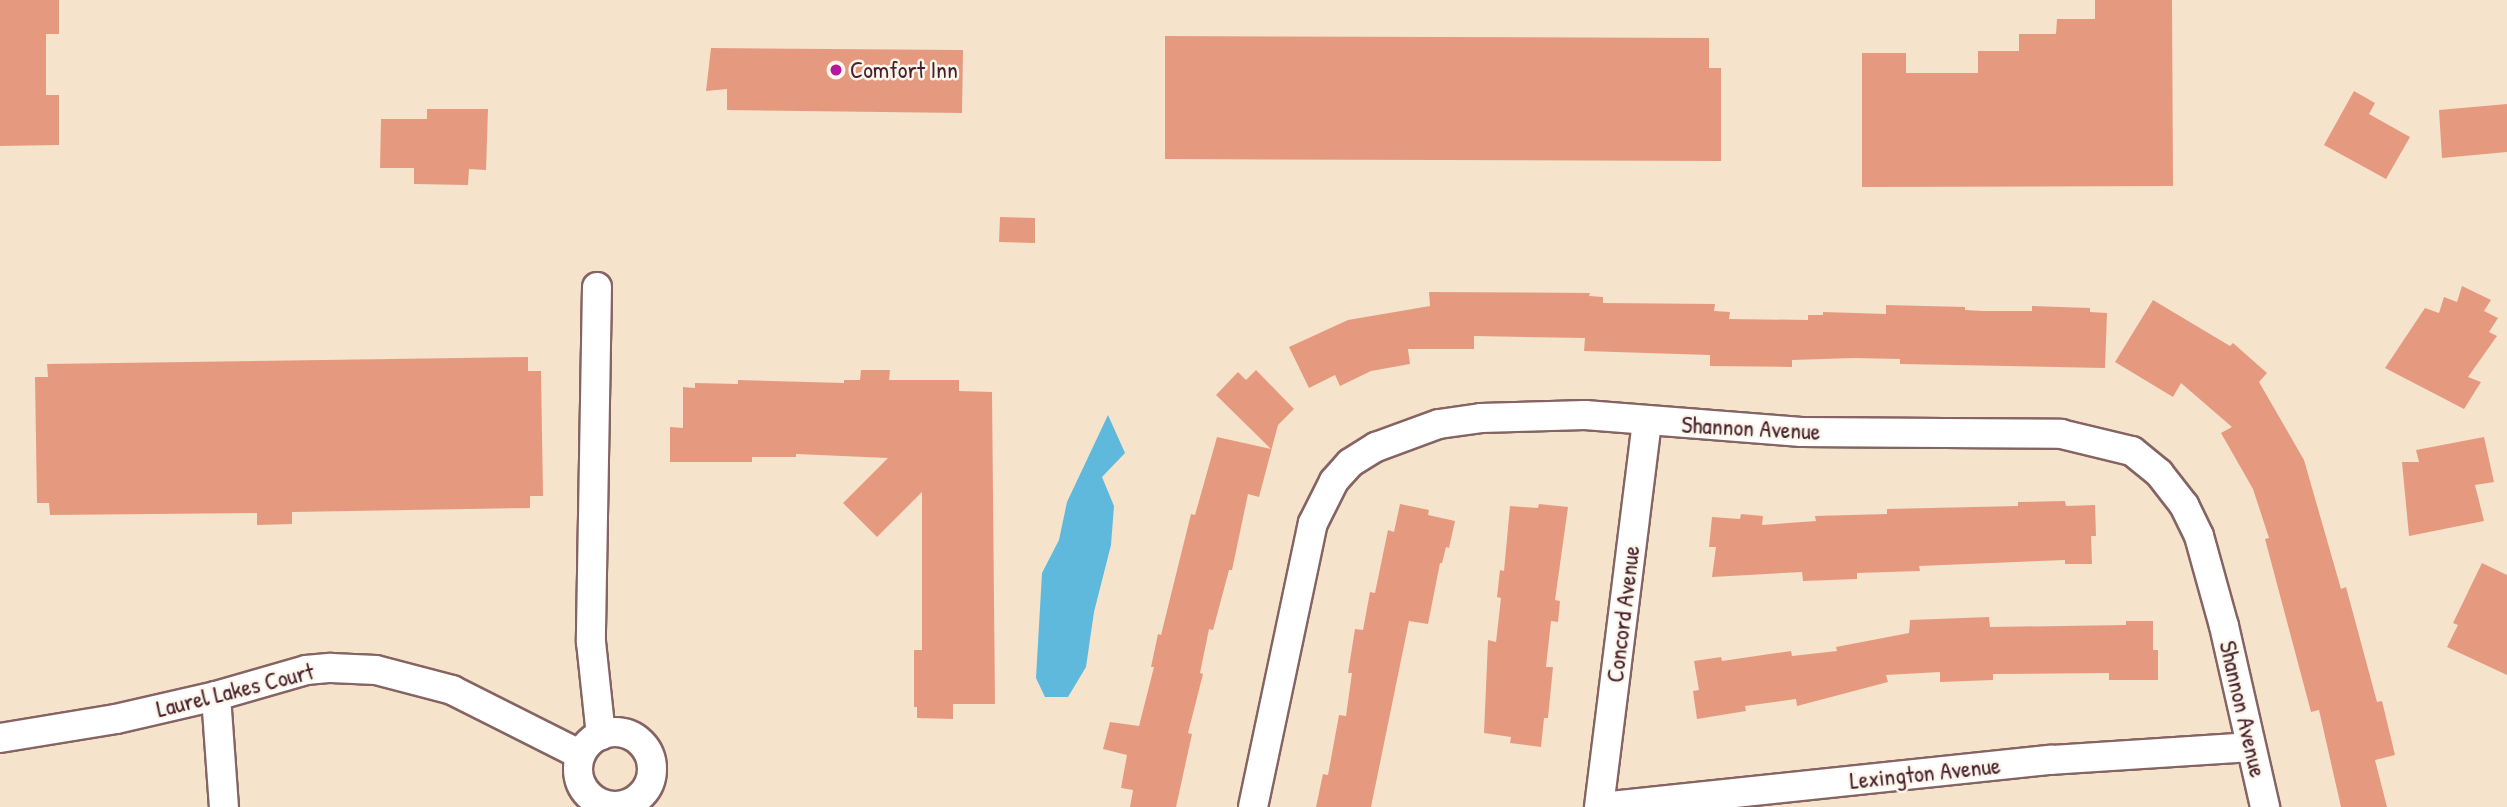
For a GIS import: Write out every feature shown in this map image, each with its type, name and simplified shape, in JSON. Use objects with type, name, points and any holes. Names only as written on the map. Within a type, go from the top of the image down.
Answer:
[{"type":"street","points":[[597,287],[592,642],[601,735]]},
{"type":"street","name":"Shannon Avenue","points":[[1253,807],[1313,523],[1334,481],[1350,463],[1376,447],[1407,433],[1439,424],[1481,418],[1585,415],[1647,422],[1801,432],[2061,434],[2132,451],[2159,473],[2184,505],[2199,536],[2224,625],[2265,807]]},
{"type":"street","name":"Concord Avenue","points":[[1600,807],[1647,422]]},
{"type":"street","name":"Laurel Lakes Court","points":[[0,738],[116,719],[216,696],[306,670],[376,670],[452,690],[581,755]]},
{"type":"street","points":[[216,696],[224,807]]},
{"type":"street","points":[[615,732],[629,735],[642,743],[649,755],[652,769],[649,784],[641,796],[629,804],[615,807],[600,804],[588,796],[580,784],[578,769],[581,755],[589,743],[601,735],[615,732]]},
{"type":"street","name":"Lexington Avenue","points":[[1600,807],[2051,760],[2250,747]]},
{"type":"water","points":[[1108,415],[1125,453],[1102,477],[1114,506],[1111,545],[1094,612],[1086,667],[1068,697],[1045,697],[1036,678],[1042,573],[1059,540],[1067,502]]},
{"type":"building","points":[[0,0],[59,0],[59,34],[46,34],[46,95],[59,95],[59,145],[0,146]]},
{"type":"building","points":[[2095,0],[2172,0],[2173,186],[1862,187],[1862,53],[1906,53],[1906,73],[1978,73],[1978,51],[2019,51],[2019,34],[2056,34],[2057,19],[2095,19]]},
{"type":"building","points":[[1165,36],[1709,38],[1709,68],[1721,68],[1721,161],[1165,159]]},
{"type":"building","name":"Comfort Inn","points":[[711,48],[963,50],[962,113],[727,110],[727,89],[706,91]]},
{"type":"building","points":[[2354,91],[2375,103],[2369,114],[2410,137],[2386,179],[2324,145]]},
{"type":"building","points":[[2507,104],[2507,152],[2442,158],[2439,110]]},
{"type":"building","points":[[427,109],[488,109],[486,170],[469,169],[468,185],[414,184],[414,168],[380,168],[381,119],[427,119]]},
{"type":"building","points":[[1000,217],[1035,218],[1035,243],[999,242]]},
{"type":"building","points":[[2462,286],[2491,300],[2484,311],[2498,318],[2489,332],[2497,336],[2468,377],[2481,382],[2464,409],[2385,368],[2425,308],[2439,313],[2444,297],[2457,302]]},
{"type":"building","points":[[1429,292],[1590,293],[1589,296],[1603,297],[1603,303],[1715,304],[1714,311],[1730,312],[1729,319],[1808,320],[1808,315],[1823,315],[1823,312],[1886,314],[1886,305],[1965,307],[1965,310],[1983,311],[2032,311],[2032,306],[2090,308],[2090,312],[2107,313],[2105,368],[1900,364],[1900,359],[1853,358],[1792,360],[1792,367],[1710,366],[1710,355],[1584,351],[1585,338],[1474,336],[1474,349],[1408,349],[1410,364],[1371,371],[1340,386],[1335,375],[1309,388],[1289,347],[1348,320],[1430,306]]},
{"type":"building","points":[[2153,300],[2230,346],[2233,343],[2267,373],[2259,382],[2304,460],[2341,589],[2346,587],[2377,702],[2382,701],[2395,755],[2375,760],[2387,807],[2341,807],[2319,710],[2311,712],[2265,539],[2269,538],[2253,489],[2221,433],[2232,427],[2181,383],[2173,397],[2115,362]]},
{"type":"building","points":[[528,357],[528,371],[541,371],[543,496],[530,496],[530,508],[292,512],[292,524],[257,525],[257,513],[50,515],[49,503],[37,503],[35,377],[48,377],[47,364]]},
{"type":"building","points":[[861,370],[890,370],[889,380],[959,380],[959,391],[992,392],[995,704],[953,704],[953,719],[917,718],[917,707],[914,707],[914,650],[922,650],[922,492],[877,537],[843,503],[888,458],[796,454],[796,457],[752,457],[752,462],[670,462],[670,427],[683,428],[683,387],[695,388],[695,383],[738,384],[738,380],[844,383],[844,380],[860,380]]},
{"type":"building","points":[[1256,370],[1294,409],[1278,425],[1259,497],[1248,494],[1232,570],[1229,570],[1213,630],[1209,629],[1200,673],[1203,674],[1188,733],[1192,734],[1176,807],[1130,807],[1133,790],[1121,788],[1127,755],[1103,749],[1110,722],[1139,726],[1154,667],[1151,667],[1158,634],[1161,635],[1191,514],[1195,515],[1217,437],[1271,449],[1216,395],[1238,372],[1246,380]]},
{"type":"building","points":[[2484,437],[2494,482],[2475,485],[2484,521],[2409,536],[2402,462],[2419,462],[2416,450]]},
{"type":"building","points":[[2065,501],[2066,506],[2095,505],[2096,536],[2091,536],[2092,564],[2065,564],[2065,560],[1919,566],[1920,571],[1857,573],[1857,579],[1803,581],[1802,572],[1712,577],[1716,547],[1709,547],[1712,517],[1740,519],[1741,514],[1763,516],[1762,525],[1816,521],[1815,516],[1887,514],[1887,509],[2018,506],[2018,502]]},
{"type":"building","points":[[1400,504],[1429,510],[1428,515],[1455,521],[1449,548],[1446,547],[1440,563],[1428,624],[1409,621],[1371,807],[1316,807],[1323,774],[1328,775],[1339,715],[1346,716],[1352,673],[1348,673],[1355,629],[1363,630],[1370,592],[1375,593],[1388,530],[1394,532]]},
{"type":"building","points":[[1539,504],[1568,507],[1555,600],[1560,601],[1558,622],[1551,621],[1546,667],[1553,667],[1548,718],[1544,718],[1541,747],[1510,743],[1511,737],[1484,733],[1488,640],[1496,642],[1501,598],[1497,597],[1500,570],[1504,571],[1510,506],[1538,508]]},
{"type":"building","points":[[2482,563],[2507,575],[2507,675],[2447,647],[2458,625],[2453,623]]},
{"type":"building","points":[[1989,617],[1990,627],[2126,625],[2126,621],[2153,621],[2153,650],[2158,650],[2158,680],[2109,680],[2109,673],[1993,674],[1993,680],[1940,682],[1940,672],[1886,675],[1888,682],[1797,706],[1796,699],[1745,706],[1746,711],[1697,719],[1693,691],[1699,690],[1694,661],[1721,657],[1722,661],[1791,651],[1792,656],[1837,651],[1836,647],[1909,633],[1910,620]]},
{"type":"place","name":"Comfort Inn","points":[[836,70]]}]
